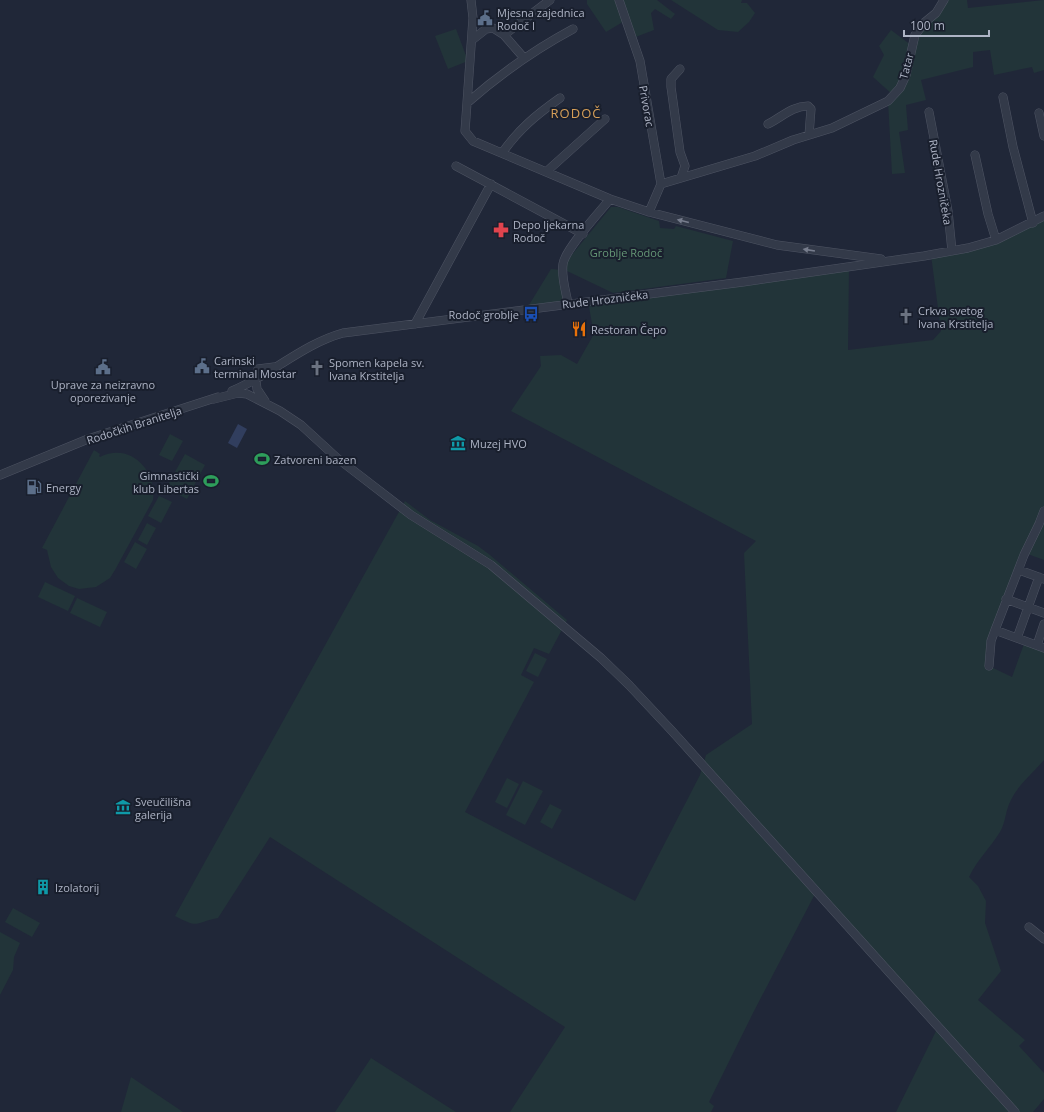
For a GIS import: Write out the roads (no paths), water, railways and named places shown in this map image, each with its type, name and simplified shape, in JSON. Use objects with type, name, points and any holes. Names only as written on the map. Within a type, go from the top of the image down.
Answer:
[{"type":"street","points":[[504,35],[550,0]]},
{"type":"street","name":"Privorac","points":[[619,0],[640,61],[661,184]]},
{"type":"street","name":"Tatar","points":[[661,184],[755,156],[792,140],[832,128],[888,101],[900,88],[906,75],[915,35],[925,22],[936,13],[944,0]]},
{"type":"street","points":[[473,1],[472,40],[467,103],[467,134],[473,141],[610,199],[649,212],[777,245],[888,260]]},
{"type":"street","points":[[472,40],[490,28],[497,29],[524,58]]},
{"type":"street","points":[[467,103],[497,77],[524,58],[573,29]]},
{"type":"street","points":[[680,69],[671,79],[671,87],[680,152],[685,166],[681,178]]},
{"type":"street","points":[[1003,97],[1013,147],[1034,223]]},
{"type":"street","points":[[502,153],[514,136],[534,117],[560,98]]},
{"type":"street","points":[[768,124],[777,120],[787,111],[808,106],[812,113],[809,135]]},
{"type":"street","name":"Rude Hrozničeka","points":[[929,112],[946,197],[952,251]]},
{"type":"street","points":[[1039,113],[1044,136]]},
{"type":"street","points":[[546,172],[605,119]]},
{"type":"street","points":[[975,155],[996,240]]},
{"type":"street","points":[[456,166],[583,234]]},
{"type":"street","points":[[415,324],[491,184]]},
{"type":"street","points":[[649,212],[661,184]]},
{"type":"street","points":[[568,304],[562,274],[563,263],[567,252],[610,199]]},
{"type":"street","name":"Rude Hrozničeka","points":[[267,374],[331,336],[343,333],[810,273],[952,251],[996,240],[1034,223],[1044,216]]},
{"type":"street","points":[[258,369],[271,369],[282,364]]},
{"type":"street","name":"Rodočkih Branitelja","points":[[0,475],[88,439],[214,399],[252,383],[267,374]]},
{"type":"street","points":[[254,396],[249,389],[252,383],[268,404]]},
{"type":"street","points":[[214,399],[238,393],[254,396],[301,425],[337,458],[411,515],[492,565],[629,685],[1016,1112]]},
{"type":"street","points":[[989,666],[991,641],[1006,599],[1044,511]]},
{"type":"street","points":[[1016,638],[1027,607],[1041,578],[1019,570]]},
{"type":"street","points":[[1006,599],[1044,613]]},
{"type":"street","points":[[995,630],[1040,646],[1044,624]]},
{"type":"street","points":[[1029,927],[1044,939]]},
{"type":"water","points":[[238,424],[247,429],[237,448],[228,443]]},
{"type":"place","name":"Mjesna zajednica Rodoč I","points":[[485,18]]},
{"type":"place","name":"Depo ljekarna Rodoč","points":[[501,230]]},
{"type":"place","name":"Rodoč groblje","points":[[531,314]]},
{"type":"place","name":"Crkva svetog Ivana Krstitelja","points":[[906,316]]},
{"type":"place","name":"Restoran Čepo","points":[[579,329]]},
{"type":"place","name":"Carinski terminal Mostar","points":[[202,366]]},
{"type":"place","name":"Uprave za neizravno oporezivanje","points":[[103,367]]},
{"type":"place","name":"Spomen kapela sv. Ivana Krstitelja","points":[[317,368]]},
{"type":"place","name":"Muzej HVO","points":[[458,443]]},
{"type":"place","name":"Zatvoreni bazen","points":[[262,459]]},
{"type":"place","name":"Gimnastički klub Libertas","points":[[211,481]]},
{"type":"place","name":"Energy","points":[[34,487]]},
{"type":"place","name":"Sveučilišna galerija","points":[[123,807]]},
{"type":"place","name":"Izolatorij","points":[[43,887]]},
{"type":"district","name":"RODOČ","points":[[576,113]]},
{"type":"park label","name":"Groblje Rodoč","points":[[626,252]]}]
